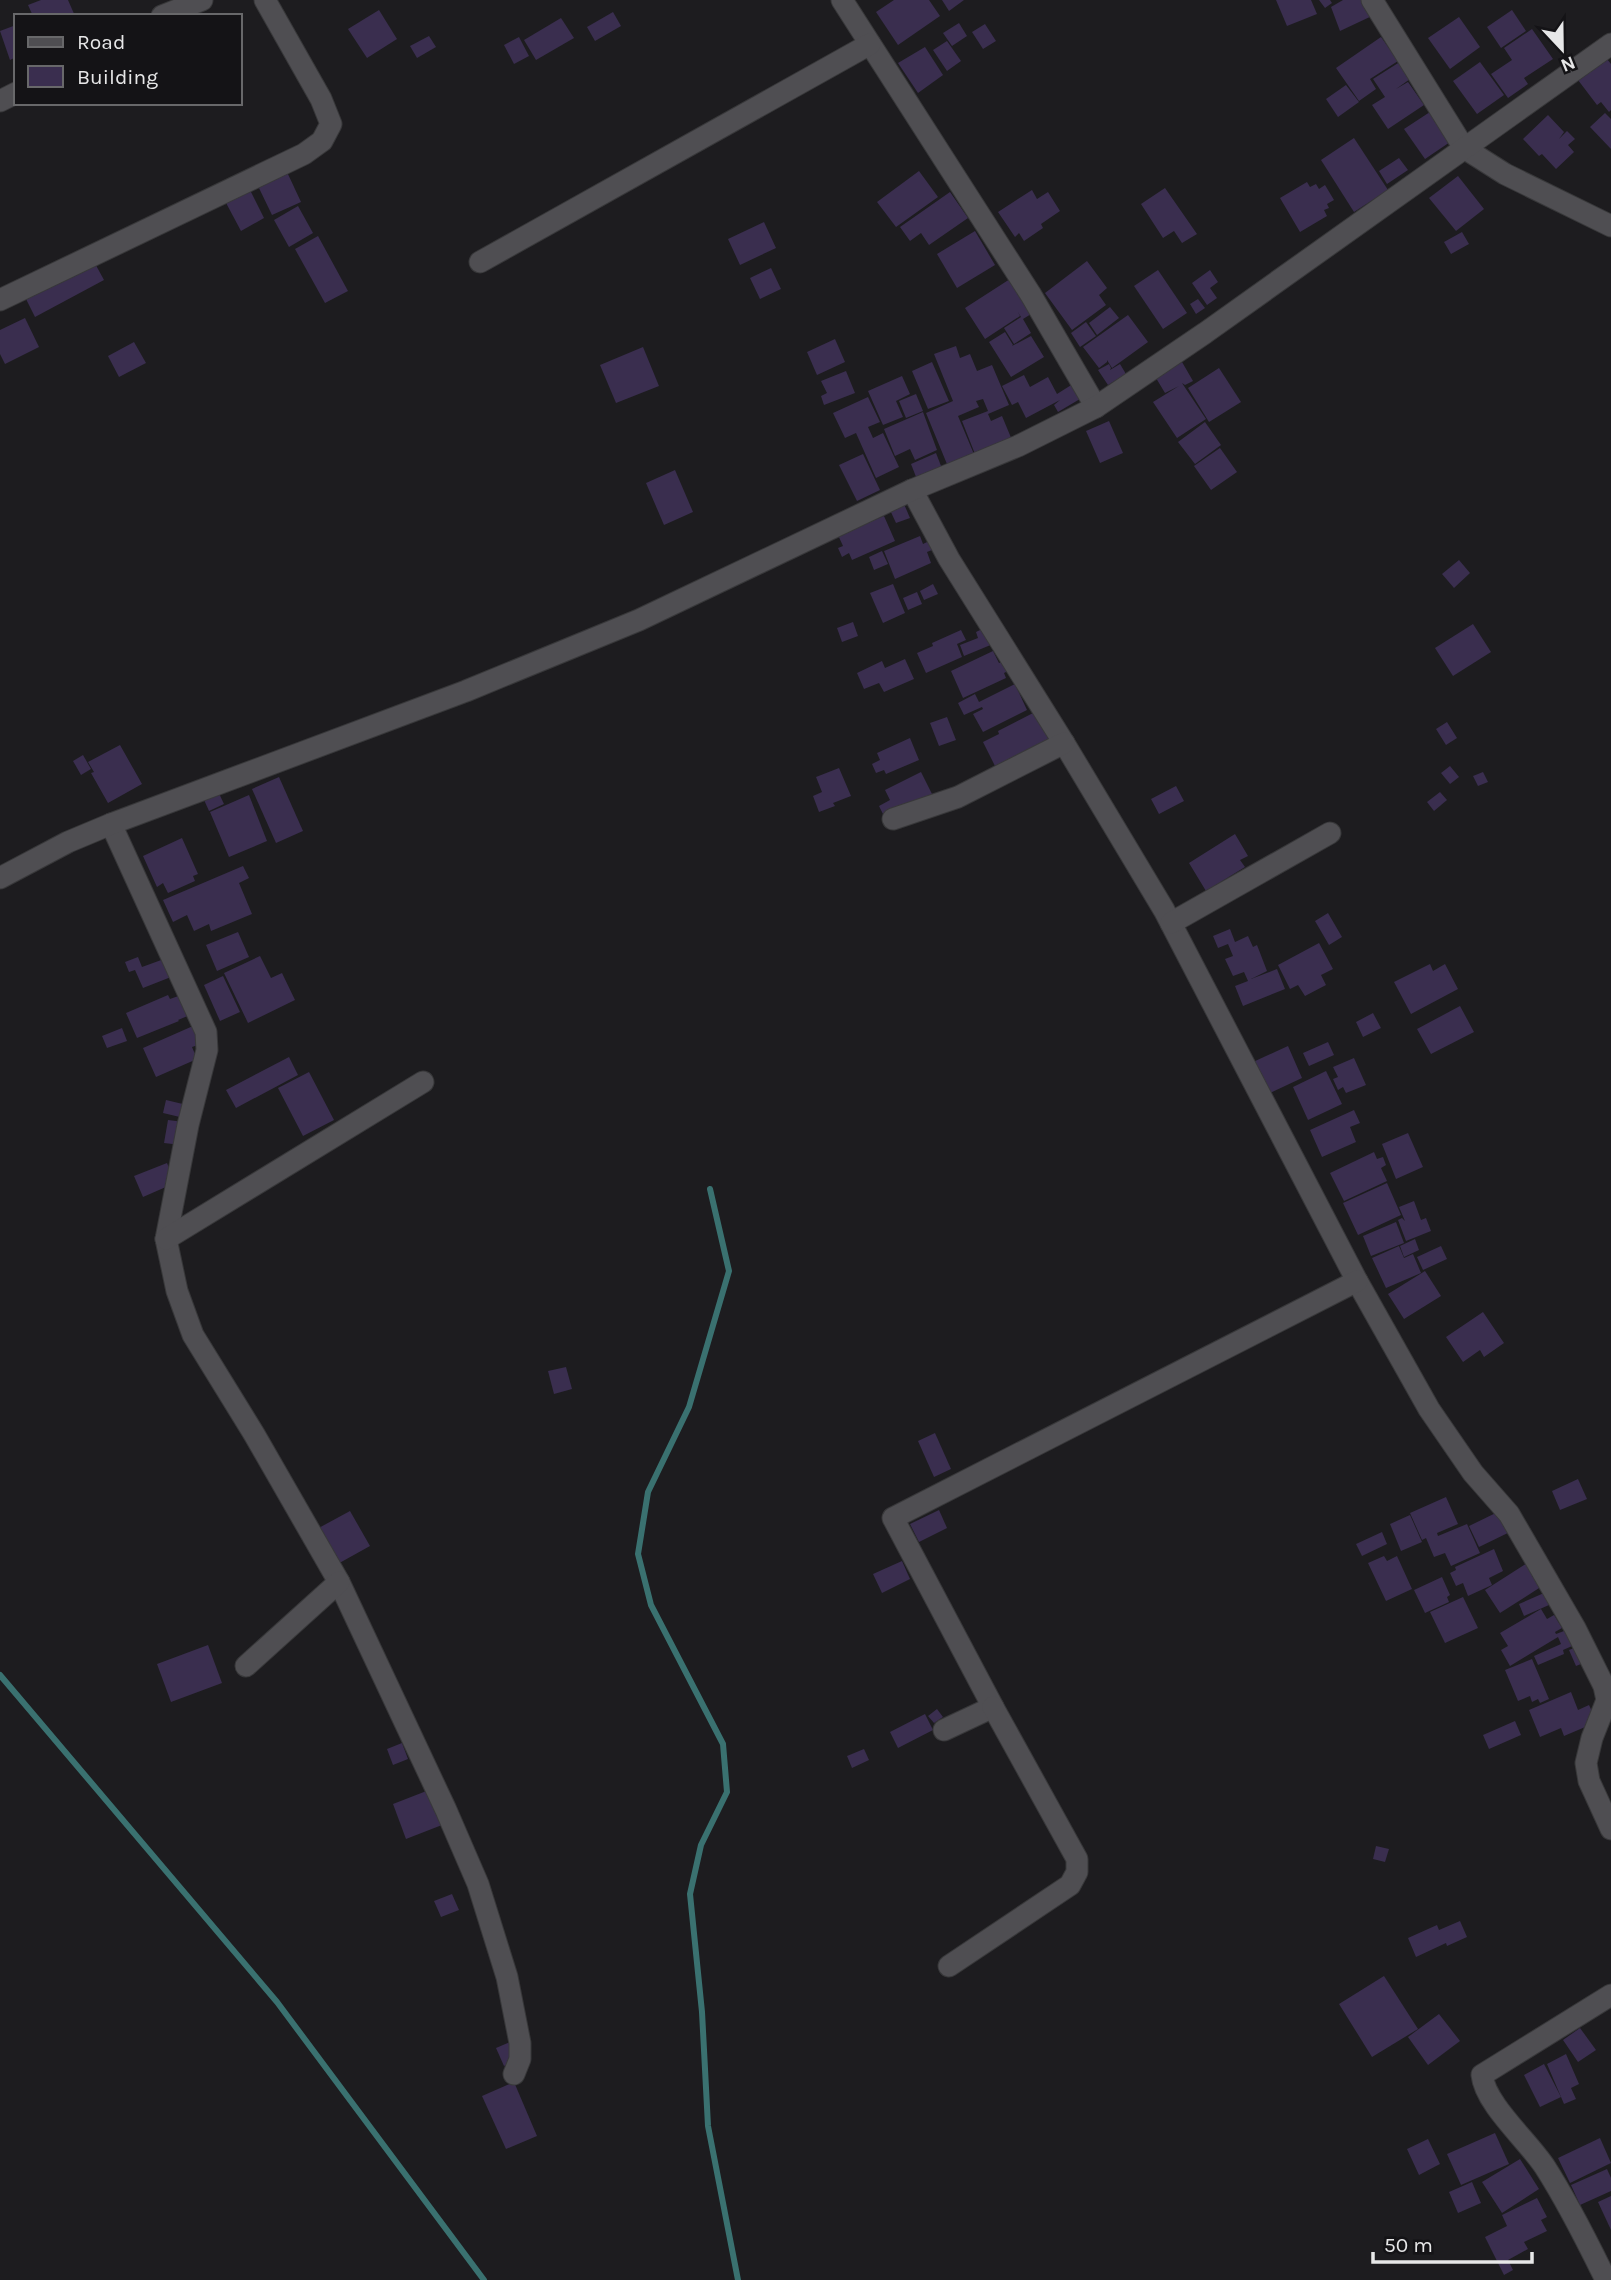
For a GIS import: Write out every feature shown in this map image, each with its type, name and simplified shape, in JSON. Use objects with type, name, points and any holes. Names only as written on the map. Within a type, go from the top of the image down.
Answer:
[{"type":"street","points":[[167,14],[202,0]]},
{"type":"street","points":[[0,300],[304,155],[322,141],[331,124],[321,99],[265,0]]},
{"type":"street","points":[[842,0],[1031,295],[1096,407]]},
{"type":"street","points":[[1372,0],[1464,148],[1505,174],[1611,226]]},
{"type":"street","points":[[480,262],[870,44]]},
{"type":"street","points":[[0,878],[68,842],[111,824],[466,691],[626,625],[912,490],[1018,446],[1096,407],[1205,333],[1611,44]]},
{"type":"street","points":[[912,490],[949,559],[1064,743],[1171,923],[1357,1281],[1429,1409],[1473,1474],[1508,1514],[1575,1628],[1604,1686],[1607,1700],[1607,1712],[1592,1738],[1586,1763],[1589,1781],[1611,1829]]},
{"type":"street","points":[[892,819],[958,797],[1064,743]]},
{"type":"street","points":[[111,824],[206,1032],[207,1049],[188,1125],[166,1239],[177,1291],[193,1335],[254,1434],[339,1582],[478,1884],[507,1977],[520,2043],[520,2059],[514,2074]]},
{"type":"street","points":[[1171,923],[1330,833]]},
{"type":"street","points":[[166,1239],[423,1082]]},
{"type":"street","points":[[949,1966],[1070,1885],[1077,1872],[1077,1859],[992,1707],[893,1518],[1357,1281]]},
{"type":"street","points":[[246,1666],[339,1582]]},
{"type":"street","points":[[944,1730],[992,1707]]},
{"type":"street","points":[[1606,2280],[1583,2233],[1544,2166],[1495,2105],[1483,2084],[1482,2075],[1611,1995]]},
{"type":"building","points":[[41,0],[68,0],[74,14],[32,14],[28,5]]},
{"type":"building","points":[[894,0],[929,0],[940,16],[898,45],[876,12]]},
{"type":"building","points":[[942,0],[964,0],[949,11]]},
{"type":"building","points":[[1276,0],[1311,0],[1317,14],[1287,26]]},
{"type":"building","points":[[1319,0],[1330,0],[1332,3],[1325,8]]},
{"type":"building","points":[[1343,0],[1366,0],[1374,15],[1340,31],[1331,7]]},
{"type":"building","points":[[379,10],[397,39],[367,58],[348,29]]},
{"type":"building","points":[[1512,10],[1526,31],[1501,48],[1487,27]]},
{"type":"building","points":[[613,12],[621,26],[595,41],[587,27]]},
{"type":"building","points":[[1459,17],[1480,47],[1450,69],[1428,38]]},
{"type":"building","points":[[561,18],[574,38],[536,60],[524,40]]},
{"type":"building","points":[[959,23],[967,36],[952,46],[943,33]]},
{"type":"building","points":[[985,24],[996,41],[983,49],[972,32]]},
{"type":"building","points":[[14,26],[14,58],[10,60],[0,31]]},
{"type":"building","points":[[1532,29],[1553,59],[1524,78],[1528,84],[1508,98],[1491,74],[1512,60],[1504,48]]},
{"type":"building","points":[[429,36],[436,47],[417,58],[410,46]]},
{"type":"building","points":[[519,37],[529,56],[514,64],[504,45]]},
{"type":"building","points":[[1381,37],[1398,61],[1370,79],[1376,89],[1359,101],[1336,68]]},
{"type":"building","points":[[947,41],[961,61],[947,71],[933,50]]},
{"type":"building","points":[[925,47],[943,75],[918,93],[898,63]]},
{"type":"building","points":[[1406,58],[1417,74],[1396,89],[1408,82],[1424,105],[1388,129],[1372,105],[1385,97],[1373,79]]},
{"type":"building","points":[[1607,59],[1611,64],[1609,112],[1601,102],[1597,105],[1578,80]]},
{"type":"building","points":[[1480,62],[1504,95],[1477,114],[1453,81]]},
{"type":"building","points":[[1346,85],[1359,102],[1338,117],[1326,99]]},
{"type":"building","points":[[1433,110],[1453,140],[1425,159],[1404,129]]},
{"type":"building","points":[[1605,113],[1611,119],[1611,149],[1590,127]]},
{"type":"building","points":[[1548,115],[1564,132],[1559,139],[1567,131],[1575,139],[1568,145],[1574,152],[1556,169],[1523,139]]},
{"type":"building","points":[[1354,138],[1388,190],[1354,212],[1321,160]]},
{"type":"building","points":[[1399,158],[1408,170],[1387,184],[1379,171]]},
{"type":"building","points":[[919,171],[938,197],[896,227],[877,202]]},
{"type":"building","points":[[287,172],[301,202],[272,215],[258,186]]},
{"type":"building","points":[[1458,176],[1484,209],[1456,231],[1429,198]]},
{"type":"building","points":[[1307,182],[1310,187],[1316,184],[1319,189],[1325,185],[1334,200],[1327,204],[1329,208],[1324,210],[1327,216],[1300,232],[1280,198]]},
{"type":"building","points":[[249,188],[264,218],[241,231],[225,201]]},
{"type":"building","points":[[1165,188],[1197,234],[1182,243],[1174,231],[1163,238],[1141,204]]},
{"type":"building","points":[[1032,190],[1037,199],[1048,192],[1060,211],[1041,224],[1043,228],[1024,241],[1019,233],[1015,237],[998,212]]},
{"type":"building","points":[[950,192],[968,218],[929,245],[921,233],[910,241],[900,227]]},
{"type":"building","points":[[298,206],[313,233],[289,247],[274,220]]},
{"type":"building","points":[[764,222],[776,248],[740,265],[728,239]]},
{"type":"building","points":[[975,231],[995,265],[957,288],[937,254]]},
{"type":"building","points":[[1462,232],[1469,244],[1451,254],[1444,242]]},
{"type":"building","points":[[318,236],[348,291],[325,303],[295,249]]},
{"type":"building","points":[[92,258],[104,280],[35,317],[24,295]]},
{"type":"building","points":[[1087,261],[1107,288],[1099,295],[1106,305],[1072,330],[1045,293]]},
{"type":"building","points":[[771,268],[781,289],[760,299],[750,278]]},
{"type":"building","points":[[1158,270],[1187,313],[1163,329],[1134,286]]},
{"type":"building","points":[[1210,270],[1218,282],[1210,288],[1217,298],[1207,305],[1192,283]]},
{"type":"building","points":[[1010,279],[1036,311],[1023,319],[1031,333],[1014,344],[1004,328],[1021,317],[1018,312],[1020,316],[985,339],[965,308]]},
{"type":"building","points":[[1198,299],[1205,308],[1196,314],[1190,304]]},
{"type":"building","points":[[1110,307],[1119,318],[1097,335],[1089,323]]},
{"type":"building","points":[[1128,315],[1148,342],[1112,368],[1107,360],[1099,368],[1083,347]]},
{"type":"building","points":[[25,318],[39,347],[5,364],[0,354],[0,330]]},
{"type":"building","points":[[1086,322],[1096,336],[1080,347],[1071,333]]},
{"type":"building","points":[[1005,332],[1012,346],[1031,336],[1044,357],[1011,377],[989,342]]},
{"type":"building","points":[[835,339],[845,362],[817,375],[807,352]]},
{"type":"building","points":[[134,342],[146,363],[119,377],[108,356]]},
{"type":"building","points":[[956,346],[960,358],[970,354],[977,371],[992,365],[1009,405],[988,414],[991,421],[1002,416],[1012,440],[975,454],[962,421],[988,411],[983,399],[976,401],[979,407],[958,416],[976,459],[949,469],[926,413],[953,401],[934,354]]},
{"type":"building","points":[[643,347],[659,386],[616,403],[600,365]]},
{"type":"building","points":[[932,362],[949,401],[928,409],[912,371]]},
{"type":"building","points":[[1182,362],[1193,381],[1185,385],[1182,383],[1206,419],[1177,438],[1153,402],[1179,386],[1165,393],[1156,378]]},
{"type":"building","points":[[1109,364],[1110,370],[1120,364],[1126,374],[1108,385],[1098,370]]},
{"type":"building","points":[[1219,368],[1241,402],[1209,422],[1188,388]]},
{"type":"building","points":[[846,371],[855,393],[824,405],[821,396],[827,393],[821,381]]},
{"type":"building","points":[[1024,375],[1030,387],[1048,377],[1057,394],[1076,382],[1085,396],[1058,412],[1054,405],[1060,400],[1026,418],[1018,402],[1012,405],[1002,386]]},
{"type":"building","points":[[902,376],[910,394],[896,401],[903,417],[883,425],[868,391]]},
{"type":"building","points":[[916,394],[923,411],[906,418],[899,401]]},
{"type":"building","points":[[868,397],[880,422],[868,427],[873,438],[883,433],[899,467],[876,478],[856,433],[845,438],[833,413]]},
{"type":"building","points":[[923,412],[937,450],[915,460],[910,449],[895,456],[884,429]]},
{"type":"building","points":[[1109,421],[1123,453],[1100,463],[1086,431]]},
{"type":"building","points":[[1205,422],[1221,445],[1195,464],[1178,442]]},
{"type":"building","points":[[1220,448],[1237,472],[1211,490],[1194,466]]},
{"type":"building","points":[[936,453],[943,471],[918,482],[911,464]]},
{"type":"building","points":[[863,454],[880,490],[857,501],[839,465]]},
{"type":"building","points":[[675,470],[693,512],[664,525],[646,483]]},
{"type":"building","points":[[904,504],[910,518],[896,523],[890,510]]},
{"type":"building","points":[[884,516],[895,541],[852,560],[849,553],[842,557],[838,548],[843,546],[838,535]]},
{"type":"building","points":[[920,536],[923,544],[933,539],[937,548],[927,552],[931,563],[895,579],[884,551]]},
{"type":"building","points":[[882,551],[888,564],[874,570],[869,557]]},
{"type":"building","points":[[1459,560],[1470,573],[1454,588],[1442,574]]},
{"type":"building","points":[[893,584],[905,613],[883,623],[870,593]]},
{"type":"building","points":[[933,584],[938,594],[924,600],[920,591]]},
{"type":"building","points":[[917,592],[922,604],[908,610],[903,598]]},
{"type":"building","points":[[853,622],[858,636],[842,642],[837,628]]},
{"type":"building","points":[[1473,624],[1491,652],[1453,676],[1435,648]]},
{"type":"building","points":[[986,627],[993,644],[964,656],[960,645],[978,638],[976,632]]},
{"type":"building","points":[[961,630],[966,640],[957,644],[962,657],[926,673],[917,653]]},
{"type":"building","points":[[993,651],[999,663],[1005,660],[1010,670],[1004,673],[1006,678],[963,698],[951,671]]},
{"type":"building","points":[[905,659],[914,679],[884,692],[879,683],[864,689],[857,673],[882,661],[885,668]]},
{"type":"building","points":[[1015,684],[1027,710],[983,732],[973,714],[983,709],[982,707],[964,715],[958,703],[975,694],[979,702]]},
{"type":"building","points":[[1035,712],[1049,740],[995,766],[983,742]]},
{"type":"building","points":[[947,717],[956,740],[939,746],[930,723]]},
{"type":"building","points":[[1447,722],[1457,738],[1446,745],[1436,729]]},
{"type":"building","points":[[910,738],[919,760],[886,774],[884,770],[876,773],[872,764],[880,760],[877,753]]},
{"type":"building","points":[[120,745],[142,784],[108,803],[91,773],[94,772],[88,762]]},
{"type":"building","points":[[83,755],[91,769],[81,775],[73,761]]},
{"type":"building","points":[[1450,766],[1459,777],[1450,784],[1441,773]]},
{"type":"building","points":[[839,768],[851,796],[819,812],[813,796],[822,792],[816,777]]},
{"type":"building","points":[[921,772],[933,796],[886,820],[879,806],[890,800],[885,790]]},
{"type":"building","points":[[1483,772],[1488,782],[1478,786],[1473,776]]},
{"type":"building","points":[[279,777],[303,831],[276,843],[252,789]]},
{"type":"building","points":[[1176,786],[1184,801],[1159,814],[1151,799]]},
{"type":"building","points":[[216,787],[224,804],[209,811],[201,793]]},
{"type":"building","points":[[1440,792],[1447,800],[1434,811],[1427,802]]},
{"type":"building","points":[[249,795],[267,841],[229,857],[210,812]]},
{"type":"building","points":[[1235,834],[1248,856],[1240,860],[1245,867],[1206,891],[1189,863]]},
{"type":"building","points":[[182,838],[198,874],[193,876],[195,881],[168,893],[163,883],[157,887],[143,856]]},
{"type":"building","points":[[243,866],[249,878],[239,883],[252,914],[211,931],[209,924],[194,931],[187,915],[173,922],[163,900]]},
{"type":"building","points":[[1328,913],[1342,937],[1329,945],[1315,921]]},
{"type":"building","points":[[1230,929],[1235,942],[1248,936],[1253,947],[1257,945],[1267,971],[1251,979],[1277,969],[1285,989],[1243,1006],[1235,986],[1248,981],[1244,972],[1233,976],[1225,959],[1233,956],[1228,944],[1218,948],[1213,936]]},
{"type":"building","points":[[238,932],[249,957],[217,971],[206,945]]},
{"type":"building","points":[[1319,943],[1333,969],[1321,975],[1326,985],[1305,996],[1298,985],[1290,989],[1278,965]]},
{"type":"building","points":[[260,956],[271,978],[282,973],[295,1000],[248,1023],[224,973]]},
{"type":"building","points":[[138,957],[142,967],[164,959],[171,977],[143,988],[135,970],[129,972],[125,962]]},
{"type":"building","points":[[1430,964],[1433,971],[1445,964],[1458,989],[1411,1014],[1394,982]]},
{"type":"building","points":[[223,976],[240,1012],[220,1021],[204,985]]},
{"type":"building","points":[[168,995],[170,999],[181,995],[190,1015],[137,1038],[126,1013]]},
{"type":"building","points":[[1460,1006],[1474,1032],[1431,1054],[1417,1029]]},
{"type":"building","points":[[1373,1013],[1381,1028],[1363,1037],[1356,1022]]},
{"type":"building","points":[[193,1026],[201,1044],[192,1047],[197,1059],[156,1077],[143,1048]]},
{"type":"building","points":[[122,1028],[127,1041],[107,1048],[102,1036]]},
{"type":"building","points":[[1328,1042],[1334,1055],[1309,1066],[1303,1053]]},
{"type":"building","points":[[1288,1046],[1302,1078],[1268,1094],[1253,1062]]},
{"type":"building","points":[[289,1057],[298,1075],[236,1108],[226,1090]]},
{"type":"building","points":[[1354,1058],[1366,1085],[1346,1093],[1343,1087],[1338,1090],[1333,1079],[1338,1077],[1333,1067]]},
{"type":"building","points":[[1326,1071],[1342,1104],[1308,1120],[1293,1087]]},
{"type":"building","points":[[309,1072],[334,1120],[303,1136],[278,1088]]},
{"type":"building","points":[[166,1100],[187,1105],[184,1118],[163,1113]]},
{"type":"building","points":[[1354,1110],[1360,1123],[1350,1127],[1356,1142],[1322,1157],[1310,1130]]},
{"type":"building","points":[[168,1120],[184,1122],[181,1145],[164,1143]]},
{"type":"building","points":[[1408,1133],[1423,1167],[1396,1179],[1382,1144]]},
{"type":"building","points":[[1374,1152],[1377,1159],[1383,1157],[1386,1165],[1381,1168],[1387,1181],[1344,1201],[1330,1173]]},
{"type":"building","points":[[167,1163],[175,1183],[143,1197],[134,1176]]},
{"type":"building","points":[[1387,1183],[1401,1215],[1358,1235],[1343,1203]]},
{"type":"building","points":[[1414,1201],[1421,1220],[1426,1218],[1431,1231],[1406,1241],[1398,1220],[1402,1218],[1405,1221],[1399,1207]]},
{"type":"building","points":[[1396,1222],[1404,1243],[1371,1256],[1363,1236]]},
{"type":"building","points":[[1415,1239],[1419,1250],[1404,1257],[1400,1246]]},
{"type":"building","points":[[1399,1246],[1404,1258],[1413,1254],[1421,1273],[1386,1288],[1372,1258]]},
{"type":"building","points":[[1441,1246],[1447,1259],[1423,1270],[1417,1257]]},
{"type":"building","points":[[1425,1271],[1441,1296],[1404,1319],[1388,1294]]},
{"type":"building","points":[[1483,1312],[1504,1343],[1484,1357],[1480,1350],[1463,1362],[1446,1337]]},
{"type":"building","points":[[566,1367],[572,1389],[554,1394],[548,1371]]},
{"type":"building","points":[[935,1433],[951,1469],[934,1477],[918,1441]]},
{"type":"building","points":[[1578,1479],[1587,1499],[1560,1510],[1552,1491]]},
{"type":"building","points":[[1446,1497],[1458,1524],[1437,1533],[1438,1536],[1467,1524],[1480,1553],[1451,1566],[1445,1553],[1434,1557],[1426,1538],[1422,1540],[1410,1513]]},
{"type":"building","points":[[1504,1509],[1514,1530],[1479,1547],[1469,1526]]},
{"type":"building","points":[[939,1510],[947,1528],[919,1542],[910,1524]]},
{"type":"building","points":[[350,1511],[370,1546],[334,1566],[315,1530]]},
{"type":"building","points":[[1410,1515],[1422,1542],[1401,1551],[1390,1524]]},
{"type":"building","points":[[1382,1532],[1387,1544],[1362,1556],[1356,1544]]},
{"type":"building","points":[[1494,1549],[1503,1571],[1489,1578],[1492,1585],[1468,1596],[1463,1583],[1456,1586],[1450,1573],[1456,1570],[1455,1567]]},
{"type":"building","points":[[1384,1556],[1387,1561],[1397,1556],[1412,1589],[1386,1601],[1368,1563]]},
{"type":"building","points":[[1532,1560],[1547,1583],[1500,1613],[1485,1590]]},
{"type":"building","points":[[902,1561],[910,1579],[882,1593],[873,1574]]},
{"type":"building","points":[[1442,1577],[1450,1595],[1447,1597],[1449,1602],[1425,1613],[1414,1590]]},
{"type":"building","points":[[1544,1593],[1549,1605],[1524,1616],[1519,1604]]},
{"type":"building","points":[[1463,1597],[1478,1628],[1445,1643],[1430,1612]]},
{"type":"building","points":[[1541,1609],[1547,1619],[1554,1615],[1562,1628],[1555,1632],[1556,1634],[1564,1631],[1561,1623],[1579,1643],[1563,1650],[1564,1654],[1538,1665],[1534,1656],[1561,1644],[1558,1637],[1510,1666],[1501,1650],[1508,1646],[1500,1633]]},
{"type":"building","points":[[208,1645],[222,1683],[171,1702],[157,1664]]},
{"type":"building","points":[[1579,1646],[1586,1662],[1576,1666],[1569,1650]]},
{"type":"building","points":[[1532,1659],[1549,1699],[1540,1703],[1538,1699],[1532,1702],[1530,1696],[1518,1701],[1505,1670]]},
{"type":"building","points":[[1571,1692],[1578,1710],[1589,1705],[1597,1722],[1564,1736],[1561,1728],[1540,1737],[1529,1710]]},
{"type":"building","points":[[937,1709],[943,1717],[934,1723],[928,1716]]},
{"type":"building","points":[[925,1714],[933,1730],[898,1748],[890,1732]]},
{"type":"building","points":[[1515,1721],[1521,1735],[1489,1749],[1483,1735]]},
{"type":"building","points":[[402,1743],[408,1759],[393,1765],[387,1749]]},
{"type":"building","points":[[864,1749],[869,1760],[852,1768],[847,1756]]},
{"type":"building","points":[[429,1790],[442,1825],[406,1839],[393,1804]]},
{"type":"building","points":[[1376,1846],[1389,1849],[1385,1862],[1373,1859]]},
{"type":"building","points":[[452,1894],[459,1910],[441,1917],[434,1901]]},
{"type":"building","points":[[1460,1921],[1467,1937],[1416,1957],[1408,1938],[1437,1925],[1439,1930]]},
{"type":"building","points":[[1384,1976],[1418,2029],[1372,2057],[1339,2004]]},
{"type":"building","points":[[1439,2014],[1460,2041],[1428,2065],[1408,2037]]},
{"type":"building","points":[[1580,2028],[1596,2050],[1578,2062],[1563,2040]]},
{"type":"building","points":[[512,2041],[520,2059],[504,2066],[496,2048]]},
{"type":"building","points":[[1566,2054],[1579,2084],[1571,2088],[1576,2099],[1564,2104],[1547,2064]]},
{"type":"building","points":[[1544,2064],[1561,2097],[1540,2107],[1524,2075]]},
{"type":"building","points":[[514,2082],[537,2136],[506,2149],[482,2096]]},
{"type":"building","points":[[1495,2133],[1509,2164],[1461,2185],[1447,2154]]},
{"type":"building","points":[[1600,2138],[1611,2163],[1570,2183],[1558,2158]]},
{"type":"building","points":[[1428,2139],[1440,2164],[1419,2175],[1407,2149]]},
{"type":"building","points":[[1520,2159],[1539,2189],[1502,2213],[1482,2182]]},
{"type":"building","points":[[1607,2169],[1611,2178],[1611,2191],[1580,2205],[1571,2185]]},
{"type":"building","points":[[1472,2182],[1481,2203],[1458,2213],[1449,2192]]},
{"type":"building","points":[[1611,2196],[1611,2230],[1598,2202]]},
{"type":"building","points":[[1537,2198],[1547,2217],[1541,2220],[1547,2231],[1524,2242],[1528,2249],[1508,2260],[1513,2270],[1504,2275],[1485,2237],[1507,2226],[1502,2215]]},
{"type":"waterway","points":[[710,1189],[729,1271],[689,1407],[648,1492],[638,1554],[651,1605],[723,1744],[727,1792],[701,1845],[690,1894],[702,2012],[708,2126],[738,2280]]},
{"type":"waterway","points":[[0,1675],[277,2002],[484,2280]]}]
